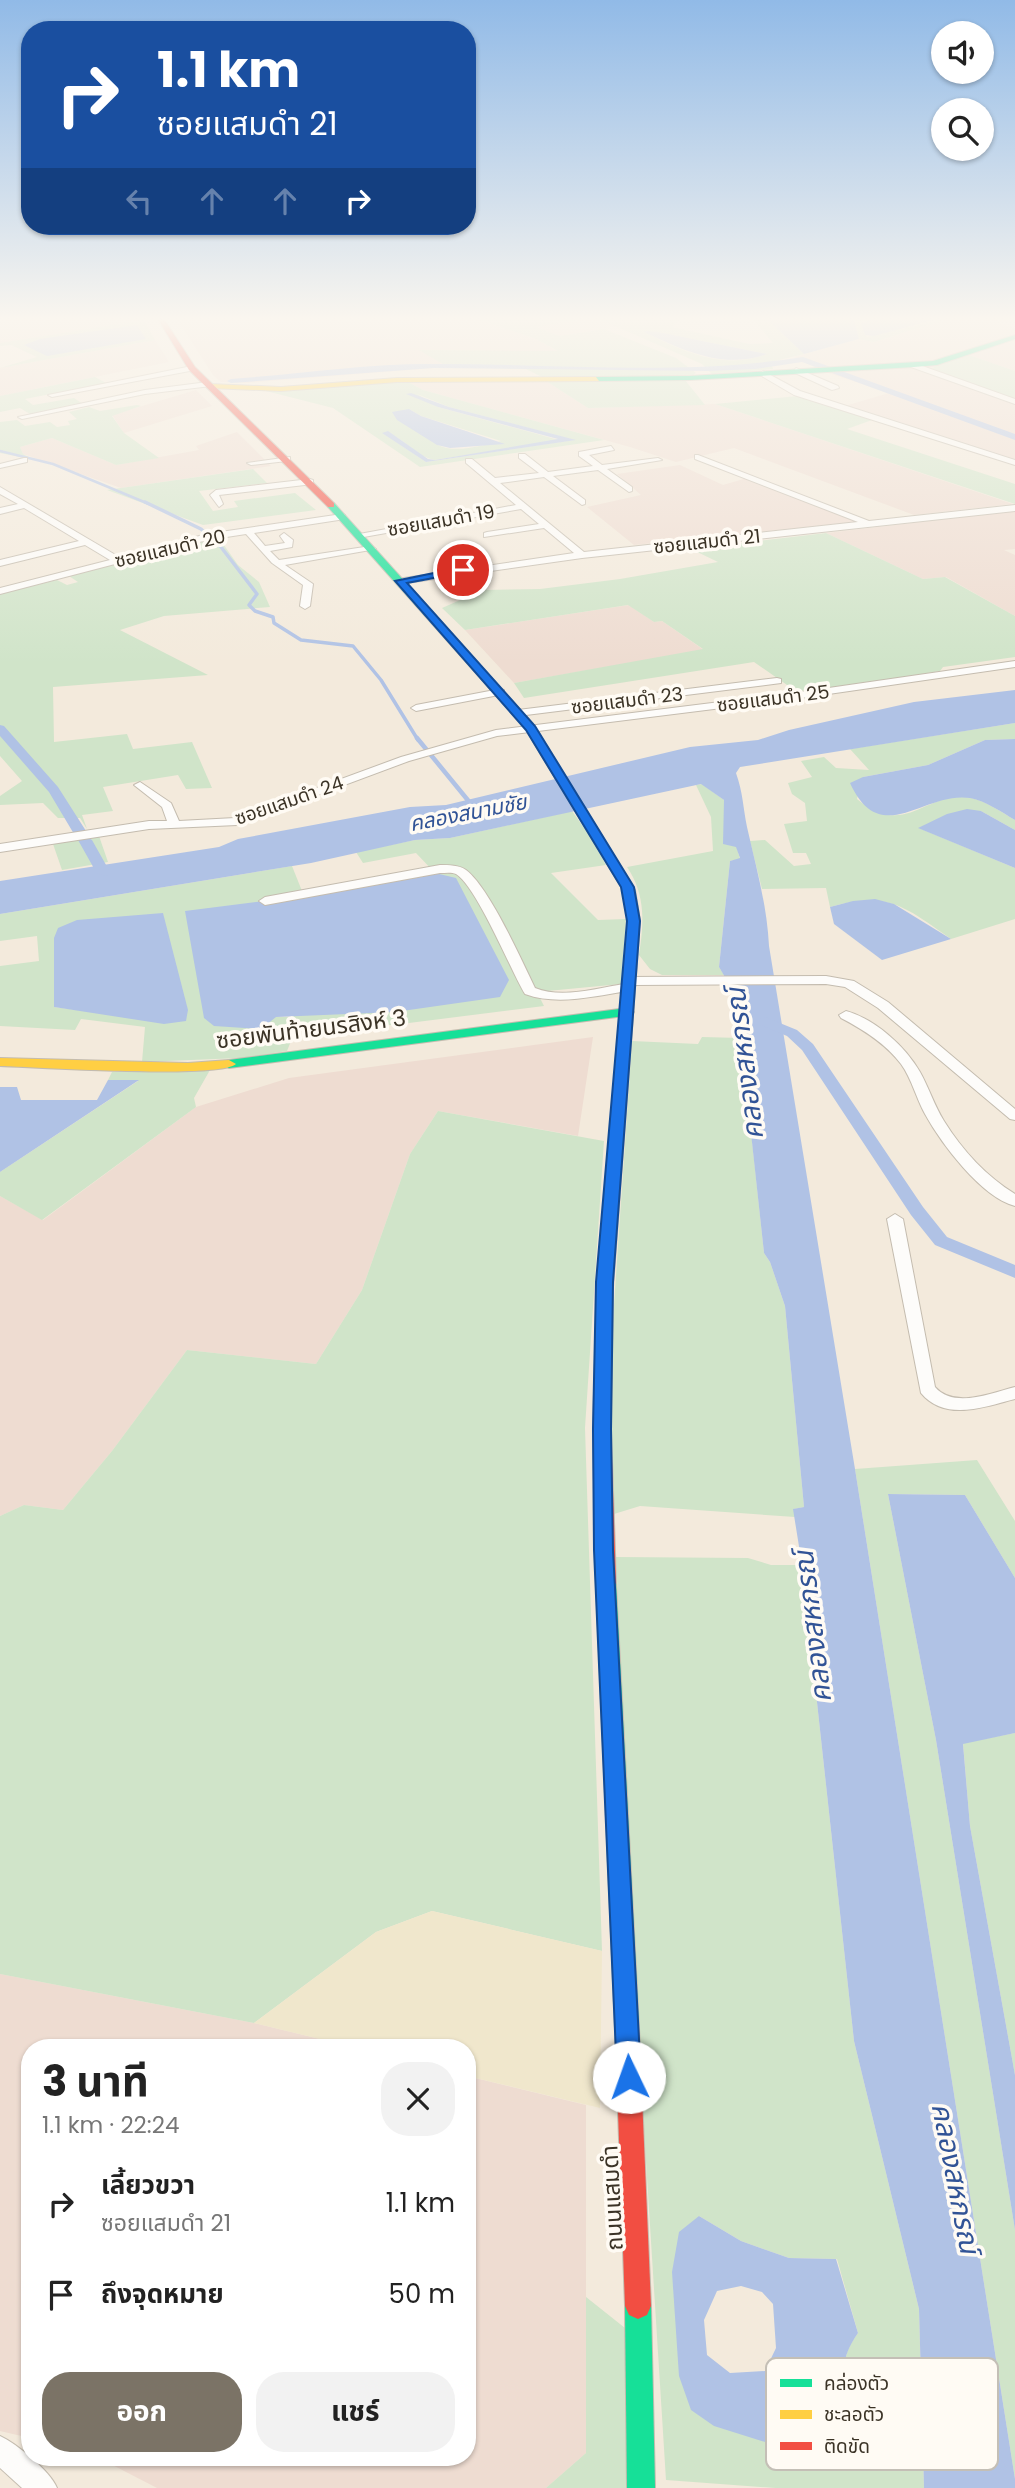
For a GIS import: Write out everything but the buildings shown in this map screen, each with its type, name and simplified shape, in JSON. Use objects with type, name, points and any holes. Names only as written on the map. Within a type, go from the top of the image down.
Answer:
[{"type":"street","name":"ถนนแสมดำ","points":[[259,432],[358,534],[452,643],[531,728],[629,890],[634,921],[605,1282],[602,1429],[604,1564],[638,2272],[641,2488]]},
{"type":"street","points":[[918,432],[1015,463]]},
{"type":"street","points":[[611,448],[582,454],[629,489]]},
{"type":"street","points":[[242,455],[252,465],[287,459]]},
{"type":"street","points":[[522,456],[582,502]]},
{"type":"street","points":[[698,457],[869,524]]},
{"type":"street","points":[[0,466],[24,460]]},
{"type":"street","name":"ซอยแสมดำ 19","points":[[495,481],[657,460]]},
{"type":"street","points":[[470,461],[582,555]]},
{"type":"street","points":[[219,505],[214,495],[216,493],[310,482]]},
{"type":"street","points":[[0,490],[117,560]]},
{"type":"street","points":[[0,511],[25,505]]},
{"type":"street","name":"ซอยแสมดำ 19","points":[[358,534],[524,506]]},
{"type":"street","name":"ซอยแสมดำ 21","points":[[400,581],[582,555],[1015,508]]},
{"type":"street","name":"ซอยแสมดำ 20","points":[[0,591],[212,537],[342,517]]},
{"type":"street","points":[[487,535],[546,525]]},
{"type":"street","points":[[248,531],[292,576],[308,584],[306,606]]},
{"type":"street","points":[[263,549],[289,545],[290,542],[284,536]]},
{"type":"street","points":[[0,563],[86,542]]},
{"type":"street","points":[[278,563],[371,549]]},
{"type":"street","name":"ซอยแสมดำ 25","points":[[531,728],[801,695],[1015,663]]},
{"type":"street","name":"ซอยแสมดำ 23","points":[[518,713],[777,681]]},
{"type":"street","points":[[416,708],[500,692]]},
{"type":"street","name":"ซอยแสมดำ 24","points":[[0,848],[149,825],[237,821],[431,751],[476,738],[531,728]]},
{"type":"street","points":[[140,785],[167,805],[174,824]]},
{"type":"street","points":[[265,901],[440,869],[454,869],[464,872],[534,994],[549,996],[629,984],[719,982],[815,982],[835,989],[858,991],[883,1005],[1015,1115]]},
{"type":"street","name":"ซอยพันท้ายนรสิงห์ 3","points":[[0,1062],[188,1067],[627,1012]]},
{"type":"street","points":[[846,1015],[876,1031],[897,1052],[914,1074],[935,1119],[959,1150],[979,1174],[1015,1201]]},
{"type":"street","points":[[895,1219],[927,1389],[931,1396],[936,1401],[947,1404],[981,1401],[1015,1393]]},
{"type":"street","points":[[0,2450],[43,2488]]},
{"type":"shaded area","points":[[237,432],[271,466],[121,488],[23,454],[20,447],[52,438],[116,465],[199,450],[196,446]]},
{"type":"shaded area","points":[[576,432],[799,432],[1013,504],[914,515],[734,448],[676,462]]},
{"type":"shaded area","points":[[927,432],[1015,432],[1015,460]]},
{"type":"shaded area","points":[[680,465],[723,485],[747,478],[856,522],[634,545],[587,507],[641,495],[617,474]]},
{"type":"shaded area","points":[[1015,511],[1015,549],[1004,550],[1015,555],[1015,616],[946,577],[923,579],[826,533]]},
{"type":"shaded area","points":[[629,605],[654,622],[662,621],[704,650],[514,683],[465,630]]},
{"type":"shaded area","points":[[593,1037],[578,1136],[438,1111],[410,1154],[362,1290],[316,1364],[187,1350],[112,1451],[63,1510],[24,1505],[0,1516],[0,1196],[43,1220],[196,1107],[289,1078]]},
{"type":"shaded area","points":[[0,1974],[254,2023],[320,2039],[21,2039],[21,2436],[0,2431]]},
{"type":"shaded area","points":[[476,2078],[586,2105],[586,2453],[546,2488],[157,2488],[114,2466],[476,2466]]},
{"type":"green space","points":[[0,432],[123,432],[159,458],[116,465],[52,438],[20,447],[23,454],[35,460],[0,453]]},
{"type":"green space","points":[[369,432],[426,432],[438,445],[453,449],[501,441],[473,432],[530,432],[559,440],[435,460],[421,455],[396,437],[383,433],[426,462],[574,440],[544,432],[575,432],[604,440],[420,467]]},
{"type":"green space","points":[[799,432],[856,432],[1015,484],[1015,504]]},
{"type":"green space","points":[[253,469],[267,483],[199,491],[213,511],[238,507],[234,501],[295,493],[316,510],[203,525],[107,490]]},
{"type":"green space","points":[[826,533],[923,579],[945,577],[1015,616],[1015,657],[943,667],[940,671],[800,694],[754,662],[524,698],[514,683],[703,649],[662,621],[654,622],[628,605],[465,630],[442,608],[483,590],[540,589],[620,579],[718,562],[691,549]]},
{"type":"green space","points":[[219,538],[238,565],[259,582],[270,607],[164,616],[120,630],[208,675],[53,687],[54,742],[127,734],[133,749],[192,742],[212,788],[186,789],[178,775],[103,787],[113,811],[82,815],[87,829],[80,818],[58,818],[43,803],[0,805],[0,796],[22,781],[0,756],[0,593],[57,580],[67,585],[78,582],[69,576],[155,553],[162,555],[186,552],[181,545]]},
{"type":"green space","points":[[1015,723],[1015,739],[985,740],[928,765],[863,777],[857,799],[874,810],[889,815],[903,815],[955,797],[971,798],[988,804],[1015,820],[1015,830],[981,811],[919,828],[1015,868],[1015,919],[951,939],[907,910],[881,901],[850,902],[830,907],[826,888],[762,889],[750,841],[765,840],[794,866],[811,864],[806,853],[793,853],[784,824],[807,821],[805,803],[792,794],[788,783],[812,777],[801,761],[824,757],[836,768],[869,770],[850,749]]},
{"type":"green space","points":[[702,784],[724,800],[740,859],[730,861],[719,967],[724,975],[662,975],[650,969],[639,955],[642,910],[638,888],[627,867],[713,851],[711,817],[696,785]]},
{"type":"green space","points":[[572,811],[593,840],[606,865],[551,873],[598,920],[626,919],[621,984],[537,992],[544,1006],[393,1025],[297,1026],[287,1051],[240,1058],[142,1062],[145,1027],[81,1019],[75,1030],[0,1026],[0,966],[39,961],[37,936],[0,941],[0,914],[292,866],[304,896],[276,1017],[292,1017],[435,873],[416,853],[363,863],[356,852],[415,840],[450,838]],"holes":[[[54,938],[85,1011],[54,1007]]]},
{"type":"green space","points":[[99,836],[108,862],[62,870],[53,844]]},
{"type":"green space","points":[[702,1037],[741,1038],[764,1253],[770,1262],[785,1306],[804,1507],[794,1509],[795,1517],[640,1506],[614,1514],[610,1363],[632,1041],[698,1044]]},
{"type":"green space","points":[[210,1070],[194,1098],[196,1107],[42,1220],[0,1196],[0,1172],[138,1081],[108,1080],[112,1072]]},
{"type":"green space","points":[[438,1111],[604,1141],[585,1428],[602,1951],[432,1911],[376,1932],[254,2023],[0,1974],[0,1516],[24,1505],[63,1510],[112,1451],[187,1350],[316,1364],[362,1290],[410,1154]]},
{"type":"green space","points":[[977,1460],[1015,1521],[1015,1578],[965,1495],[888,1494],[936,1740],[1015,2230],[1015,2479],[998,2358],[996,2358],[855,1469]]},
{"type":"green space","points":[[616,1557],[748,1558],[771,1565],[802,1565],[854,2041],[919,2309],[920,2358],[846,2358],[858,2333],[837,2259],[789,2258],[741,2241],[699,2216],[679,2376],[766,2387],[766,2470],[923,2470],[924,2488],[776,2488],[666,2480],[639,2050]]},
{"type":"green space","points":[[1015,1733],[1015,2075],[970,1826],[963,1743]]},
{"type":"green space","points":[[586,2297],[625,2328],[628,2488],[546,2488],[586,2453]]},
{"type":"sand","points":[[432,1911],[602,1951],[600,2108],[476,2078],[476,2039],[320,2039],[254,2023],[376,1932]]},
{"type":"water","points":[[390,432],[428,459],[435,460],[558,439],[532,432],[546,432],[576,440],[426,462],[382,433]]},
{"type":"water","points":[[416,432],[469,432],[505,444],[450,448],[437,445]]},
{"type":"water","points":[[1015,690],[1015,723],[740,767],[736,773],[766,916],[996,2358],[920,2358],[919,2309],[854,2041],[802,1565],[793,1509],[804,1507],[785,1306],[770,1262],[764,1253],[741,1041],[732,989],[719,967],[730,861],[740,858],[736,847],[723,844],[724,800],[701,784],[450,838],[415,840],[311,863],[0,914],[0,881],[219,847],[238,839],[410,807],[446,805],[690,747],[758,740],[789,730],[914,702]]},
{"type":"water","points":[[1015,739],[1015,820],[988,804],[970,798],[953,798],[904,813],[875,813],[862,803],[850,783],[863,777],[928,765],[985,740]]},
{"type":"water","points":[[967,809],[981,811],[1015,830],[1015,868],[918,828],[947,814]]},
{"type":"water","points":[[435,873],[456,878],[509,980],[500,997],[395,1012],[276,1017],[261,1029],[214,1026],[204,1018],[185,911],[304,896]]},
{"type":"water","points":[[875,899],[894,904],[951,939],[882,960],[834,924],[830,907]]},
{"type":"water","points":[[163,913],[188,1010],[186,1021],[164,1024],[54,1007],[54,938],[58,928],[77,920]]},
{"type":"water","points":[[108,1080],[139,1080],[0,1172],[0,1087],[17,1087],[21,1100],[97,1100]]},
{"type":"water","points":[[888,1494],[965,1495],[1015,1578],[1015,1733],[963,1744],[970,1826],[1015,2075],[1015,2230],[936,1740]]},
{"type":"water","points":[[699,2216],[741,2241],[789,2258],[836,2259],[858,2333],[846,2358],[771,2358],[776,2348],[773,2304],[762,2292],[741,2286],[717,2291],[704,2320],[707,2355],[730,2373],[766,2369],[766,2442],[714,2426],[691,2410],[679,2376],[672,2272],[679,2232]]},
{"type":"water","points":[[998,2372],[1015,2488],[924,2488],[923,2470],[998,2470]]},
{"type":"waterway","points":[[1002,432],[1015,437]]},
{"type":"waterway","points":[[0,451],[53,464],[149,504]]},
{"type":"waterway","points":[[145,502],[201,529],[221,547],[257,594],[249,605],[255,611],[273,617],[274,623],[301,640],[353,646],[381,680],[418,740]]},
{"type":"waterway","points":[[0,729],[54,790],[79,831]]},
{"type":"waterway","name":"คลองสนามชัย","points":[[417,738],[471,804]]},
{"type":"waterway","points":[[85,840],[103,872]]},
{"type":"waterway","name":"คลองสหกรณ์","points":[[765,1022],[792,1033],[808,1047],[917,1211],[941,1241],[1015,1272]]},
{"type":"traffic: fast","points":[[331,505],[529,726],[629,890],[634,921],[633,934]]},
{"type":"traffic: fast","points":[[229,1064],[627,1012]]},
{"type":"traffic: fast","points":[[606,1583],[627,2028]]},
{"type":"traffic: fast","points":[[638,2306],[641,2488]]},
{"type":"traffic: slow","points":[[605,1287],[633,934]]},
{"type":"traffic: slow","points":[[0,1062],[188,1067],[229,1064]]},
{"type":"traffic: jam","points":[[257,432],[331,505]]},
{"type":"traffic: jam","points":[[605,1287],[602,1429],[606,1583]]},
{"type":"traffic: jam","points":[[627,2028],[638,2306]]},
{"type":"route","points":[[463,570],[400,581],[452,643],[531,728],[629,890],[634,921],[605,1282],[602,1429],[604,1550],[629,2077]]}]
